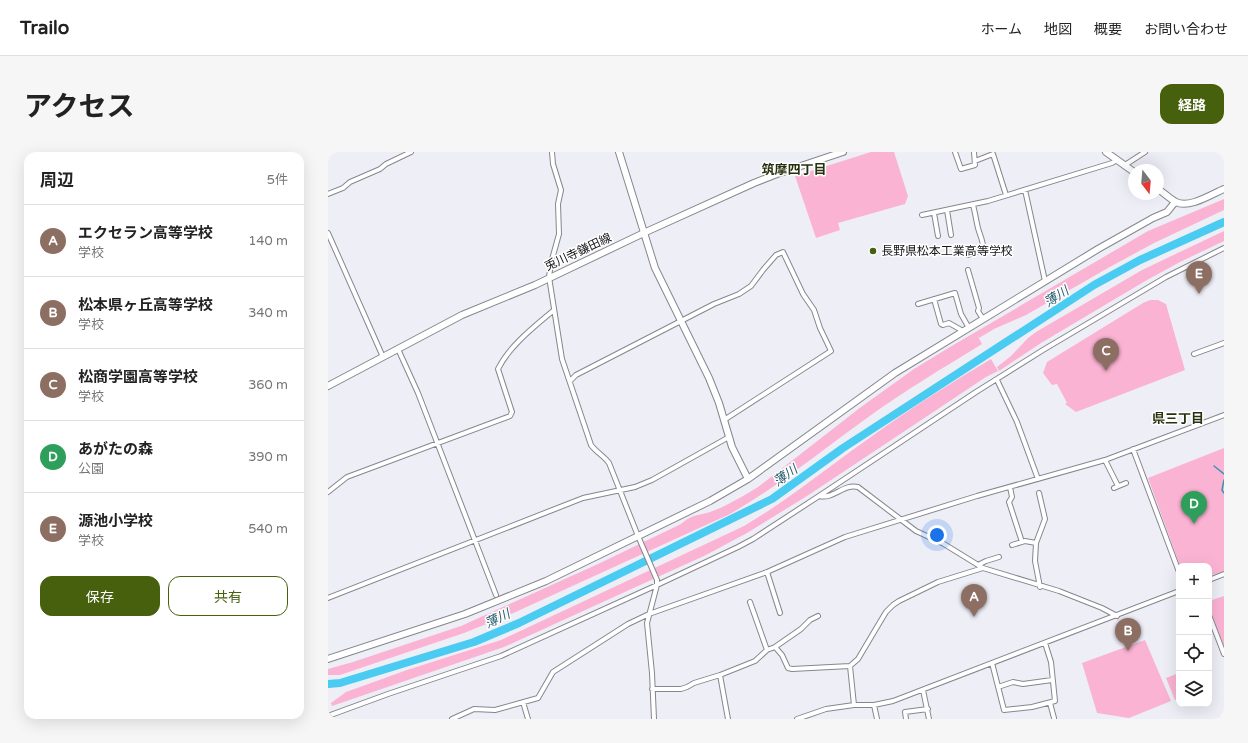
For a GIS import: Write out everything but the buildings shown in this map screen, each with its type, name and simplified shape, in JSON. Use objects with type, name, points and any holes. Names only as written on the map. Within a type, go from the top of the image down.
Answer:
[{"type":"street","points":[[328,194],[343,188],[350,182],[410,152]]},
{"type":"street","points":[[552,152],[553,164],[561,190],[558,204],[559,234],[551,263],[549,277],[562,359],[591,445],[609,463],[657,583],[649,614],[647,630],[654,719]]},
{"type":"street","points":[[619,152],[655,268],[710,378],[736,456],[748,479]]},
{"type":"street","name":"兎川寺鎌田線","points":[[328,386],[462,315],[520,291],[754,183],[843,152]]},
{"type":"street","points":[[955,152],[961,169],[975,165],[974,152]]},
{"type":"street","points":[[1106,152],[1128,167]]},
{"type":"street","points":[[1125,165],[1138,153],[1145,152]]},
{"type":"street","points":[[975,161],[993,154],[1006,195]]},
{"type":"street","points":[[922,215],[974,205],[1115,162],[1117,160]]},
{"type":"street","points":[[1164,193],[1176,202],[1184,204],[1193,203],[1224,189]]},
{"type":"street","points":[[1025,190],[1045,281]]},
{"type":"street","points":[[328,659],[456,618],[494,602],[498,597],[546,581],[639,538],[710,501],[748,479],[895,372],[1098,249],[1167,212],[1176,202]]},
{"type":"street","points":[[968,255],[983,250],[984,246],[981,234],[978,230],[974,205]]},
{"type":"street","points":[[947,210],[951,235]]},
{"type":"street","points":[[934,213],[938,236]]},
{"type":"street","points":[[328,233],[383,357]]},
{"type":"street","points":[[328,716],[388,694],[496,658],[752,539],[976,392],[1043,350],[1166,277],[1224,248]]},
{"type":"street","points":[[570,381],[576,374],[714,304],[739,294],[751,286],[776,255],[783,252],[803,294],[814,310],[820,328],[831,351],[724,420]]},
{"type":"street","points":[[968,270],[979,308],[978,311],[983,319]]},
{"type":"street","points":[[918,304],[955,293],[960,314],[966,329]]},
{"type":"street","points":[[934,299],[941,324],[943,325],[949,323],[966,329]]},
{"type":"street","points":[[328,492],[347,477],[510,416],[512,412],[498,369],[505,356],[530,330],[554,310]]},
{"type":"street","points":[[1194,354],[1224,343]]},
{"type":"street","points":[[398,349],[418,393],[436,444],[498,597]]},
{"type":"street","points":[[997,380],[1017,422],[1038,479]]},
{"type":"street","points":[[452,719],[474,709],[495,710],[538,698],[553,672],[628,624],[649,614],[767,572],[845,536],[1105,460],[1224,415]]},
{"type":"street","points":[[328,598],[583,498],[635,487],[652,480],[729,437]]},
{"type":"street","points":[[1133,450],[1176,564]]},
{"type":"street","points":[[1105,460],[1116,487],[1126,483]]},
{"type":"street","points":[[819,496],[824,498],[848,486],[854,486],[862,490],[916,531],[944,544],[982,568],[1040,587],[1058,591],[1102,608],[1117,616]]},
{"type":"street","points":[[1010,487],[1012,497],[1009,502],[1022,542]]},
{"type":"street","points":[[1039,493],[1045,520],[1036,543],[1035,561],[1040,587]]},
{"type":"street","points":[[1012,545],[1025,541],[1036,543]]},
{"type":"street","points":[[978,565],[999,557]]},
{"type":"street","points":[[774,647],[782,655],[788,668],[792,669],[850,666],[858,660],[886,612],[893,605],[938,582],[982,568]]},
{"type":"street","points":[[767,572],[780,613]]},
{"type":"street","points":[[1212,579],[1224,574]]},
{"type":"street","points":[[797,719],[826,709],[854,705],[874,705],[893,701],[1176,592]]},
{"type":"street","points":[[750,602],[767,650]]},
{"type":"street","points":[[652,689],[681,688],[755,661],[767,650],[774,647],[810,620],[818,616]]},
{"type":"street","points":[[1212,622],[1224,654]]},
{"type":"street","points":[[992,663],[1004,708],[1006,710],[1050,703],[1055,701],[1051,662],[1045,643]]},
{"type":"street","points":[[850,666],[854,705]]},
{"type":"street","points":[[720,675],[728,719]]},
{"type":"street","points":[[998,687],[1013,682],[1023,684],[1052,680]]},
{"type":"street","points":[[924,690],[929,719]]},
{"type":"street","points":[[523,702],[528,719]]},
{"type":"street","points":[[1050,703],[1054,718]]},
{"type":"street","points":[[874,705],[877,719]]},
{"type":"street","points":[[906,719],[906,712],[928,709]]},
{"type":"shaded area","points":[[871,152],[894,152],[908,196],[905,204],[838,223],[840,230],[816,238],[795,176]]},
{"type":"shaded area","points":[[1224,199],[1224,210],[1154,243],[1026,315],[994,329],[979,338],[977,335],[982,344],[895,398],[783,480],[730,514],[509,615],[464,633],[340,675],[328,675],[328,669],[461,626],[598,564],[681,524],[692,517],[716,510],[735,501],[758,487],[861,407],[914,369],[1148,231]]},
{"type":"shaded area","points":[[1224,231],[1224,241],[1147,280],[1041,343],[999,371],[997,367],[1036,332],[1142,270]]},
{"type":"shaded area","points":[[1150,300],[1158,300],[1166,304],[1185,370],[1076,412],[1065,404],[1067,403],[1057,384],[1052,385],[1043,373],[1047,362]]},
{"type":"shaded area","points":[[991,359],[998,371],[986,377],[807,496],[747,533],[706,555],[504,647],[332,706],[331,703],[346,692],[407,670],[501,640],[744,526],[792,495],[898,418]]},
{"type":"shaded area","points":[[1224,448],[1224,571],[1212,575],[1212,563],[1179,563],[1148,478]]},
{"type":"shaded area","points":[[1224,596],[1224,646],[1212,615],[1212,600]]},
{"type":"shaded area","points":[[1145,640],[1171,701],[1129,718],[1097,713],[1082,663]]},
{"type":"shaded area","points":[[1176,674],[1175,700],[1166,678]]},
{"type":"waterway","name":"薄川","points":[[328,684],[340,683],[474,642],[519,623],[772,499],[843,448],[1094,285],[1140,260],[1224,222]]},
{"type":"waterway","points":[[1214,466],[1224,474]]},
{"type":"waterway","points":[[1224,480],[1222,490],[1224,493]]},
{"type":"place","name":"長野県松本工業高等学校","points":[[873,251]]},
{"type":"place","name":"源池小学校","points":[[1199,294]]},
{"type":"place","name":"松商学園高等学校","points":[[1106,371]]},
{"type":"place","name":"あがたの森","points":[[1194,524]]},
{"type":"place","name":"エクセラン高等学校","points":[[974,617]]},
{"type":"place","name":"松本県ヶ丘高等学校","points":[[1128,651]]},
{"type":"district","name":"筑摩四丁目","points":[[794,169]]},
{"type":"district","name":"県三丁目","points":[[1178,418]]}]
